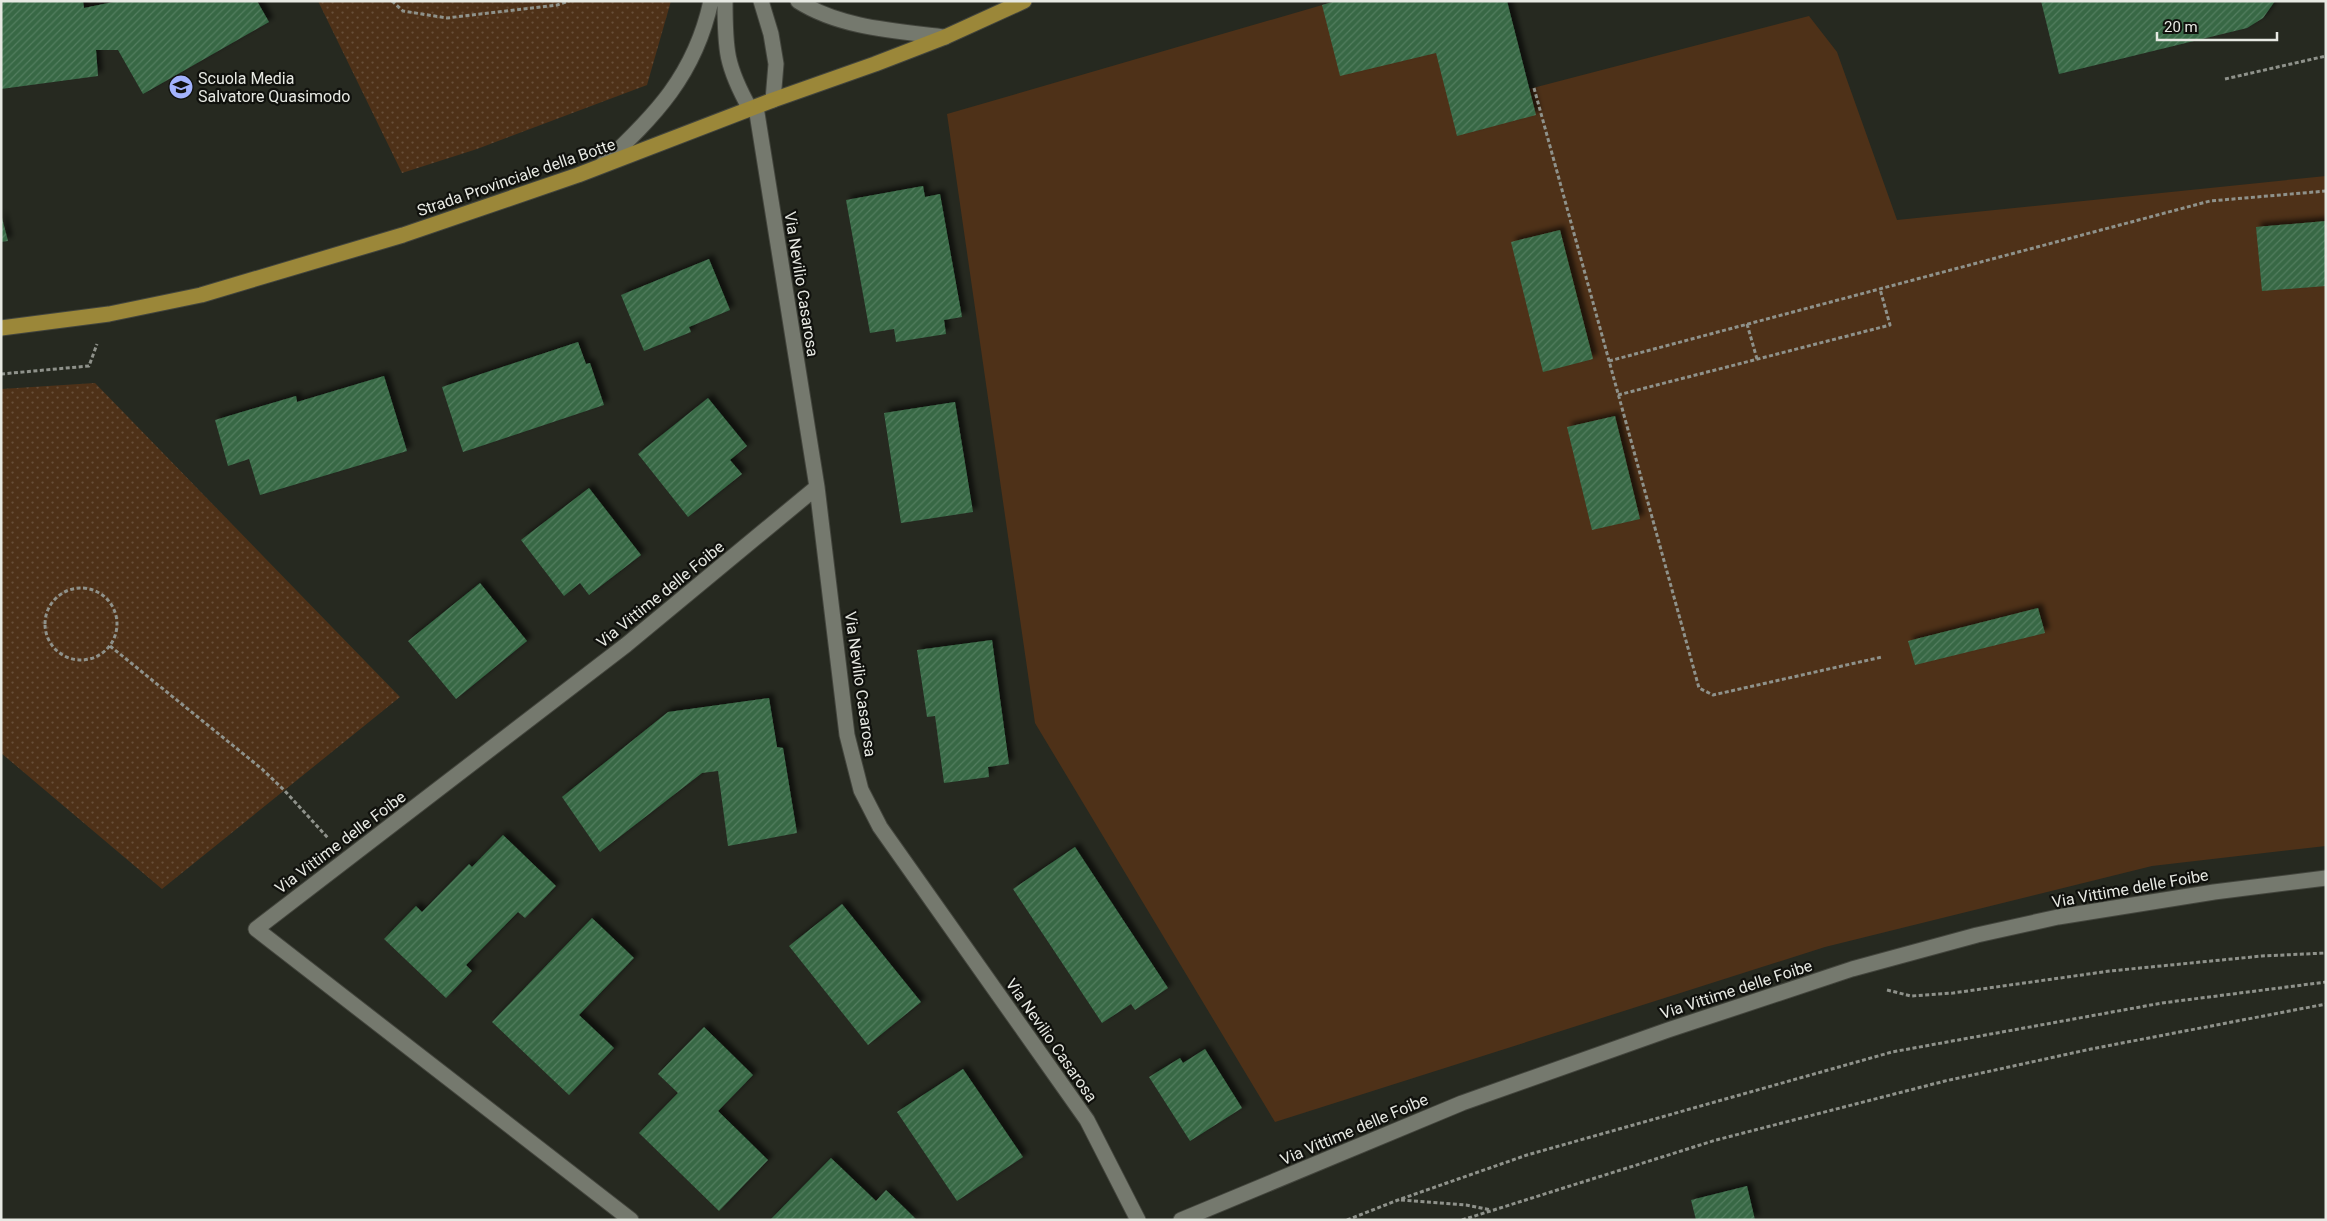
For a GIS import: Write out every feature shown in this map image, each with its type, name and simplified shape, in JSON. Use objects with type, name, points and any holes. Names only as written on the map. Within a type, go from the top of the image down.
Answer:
[{"type":"main road","name":"Strada Provinciale della Botte","points":[[1,328],[109,314],[201,295],[403,235],[600,167],[773,100],[945,38],[1024,1]]},
{"type":"street","points":[[600,167],[639,131],[667,100],[693,55],[711,1]]},
{"type":"street","name":"Via Nevilio Casarosa","points":[[725,1],[726,52],[729,68],[753,108],[817,487],[848,735],[861,790],[880,827],[1087,1120],[1138,1220]]},
{"type":"street","points":[[761,1],[771,34],[776,64],[773,100]]},
{"type":"street","points":[[798,1],[840,19],[879,28],[945,38]]},
{"type":"street","name":"Via Vittime delle Foibe","points":[[631,1220],[256,929],[626,646],[817,487]]},
{"type":"street","name":"Via Vittime delle Foibe","points":[[1181,1220],[1462,1103],[1678,1027],[1852,969],[1977,935],[2058,917],[2214,892],[2326,878]]},
{"type":"path","points":[[392,1],[403,11],[448,18],[557,5],[569,1]]},
{"type":"path","points":[[2225,79],[2326,56]]},
{"type":"path","points":[[1534,88],[1698,688],[1713,695],[1882,657]]},
{"type":"path","points":[[1609,361],[2210,201],[2326,191]]},
{"type":"path","points":[[1618,395],[1890,325],[1880,289]]},
{"type":"path","points":[[1,374],[89,366],[109,314]]},
{"type":"path","points":[[1747,324],[1757,359]]},
{"type":"path","points":[[77,588],[89,588],[100,593],[109,601],[115,612],[116,636],[110,646],[90,659],[78,661],[67,658],[57,651],[49,642],[44,619],[48,608],[55,598],[65,591],[77,588]]},
{"type":"path","points":[[110,646],[262,769],[284,790],[347,859]]},
{"type":"path","points":[[1883,989],[1911,996],[1953,993],[2110,971],[2262,956],[2326,953]]},
{"type":"path","points":[[1347,1220],[1527,1155],[1892,1052],[2162,1003],[2326,982]]},
{"type":"path","points":[[1462,1220],[1716,1140],[1945,1081],[2091,1049],[2326,1004]]},
{"type":"path","points":[[1398,1200],[1466,1205],[1493,1210]]},
{"type":"shaded area","points":[[318,1],[671,1],[647,85],[477,149],[402,173]]},
{"type":"shaded area","points":[[1336,1],[1529,89],[1809,16],[1837,52],[1897,220],[2326,176],[2326,846],[2152,866],[1825,947],[1275,1122],[1035,723],[947,114]]},
{"type":"shaded area","points":[[95,383],[400,697],[162,889],[1,753],[1,389]]},
{"type":"building","points":[[1,1],[83,1],[84,8],[118,1],[257,1],[269,22],[143,94],[118,50],[96,50],[98,76],[1,89]]},
{"type":"building","points":[[1336,1],[1507,1],[1536,115],[1457,136],[1436,53],[1340,76],[1322,5]]},
{"type":"building","points":[[2041,1],[2275,1],[2263,18],[2247,28],[2059,74]]},
{"type":"building","points":[[923,186],[925,197],[940,194],[962,317],[944,320],[946,334],[896,342],[894,329],[870,333],[846,200]]},
{"type":"building","points":[[1,214],[8,241],[1,242]]},
{"type":"building","points":[[2326,221],[2326,286],[2262,291],[2256,227]]},
{"type":"building","points":[[1560,230],[1593,359],[1543,372],[1511,242]]},
{"type":"building","points":[[709,259],[730,310],[689,327],[691,332],[644,351],[621,295]]},
{"type":"building","points":[[578,342],[586,364],[590,363],[604,405],[463,452],[442,387]]},
{"type":"building","points":[[384,376],[407,451],[260,495],[249,459],[228,466],[215,420],[296,396],[297,402]]},
{"type":"building","points":[[708,398],[747,446],[730,460],[742,474],[688,517],[638,454]]},
{"type":"building","points":[[955,402],[973,512],[901,523],[884,413]]},
{"type":"building","points":[[1615,416],[1640,519],[1592,530],[1567,427]]},
{"type":"building","points":[[589,488],[641,555],[589,595],[580,583],[564,596],[521,540]]},
{"type":"building","points":[[480,583],[527,641],[456,699],[408,641]]},
{"type":"building","points":[[2038,608],[2045,633],[1915,665],[1908,641]]},
{"type":"building","points":[[992,640],[1009,764],[988,767],[989,777],[944,783],[935,716],[927,717],[917,650]]},
{"type":"building","points":[[769,698],[777,747],[783,748],[797,833],[728,846],[718,771],[702,773],[600,852],[562,797],[668,712]]},
{"type":"building","points":[[503,835],[556,886],[525,918],[518,912],[466,965],[472,971],[446,998],[384,939],[416,906],[422,912],[469,864],[472,867]]},
{"type":"building","points":[[1075,847],[1168,988],[1135,1010],[1131,1004],[1102,1023],[1013,889]]},
{"type":"building","points":[[842,904],[921,1002],[868,1045],[789,946]]},
{"type":"building","points":[[592,918],[634,958],[579,1015],[614,1048],[569,1095],[492,1022]]},
{"type":"building","points":[[704,1027],[753,1075],[718,1111],[768,1160],[719,1211],[639,1133],[678,1093],[658,1074]]},
{"type":"building","points":[[1205,1049],[1242,1108],[1190,1141],[1149,1077],[1180,1058],[1183,1063]]},
{"type":"building","points":[[963,1069],[1023,1157],[957,1201],[897,1112]]},
{"type":"building","points":[[831,1158],[876,1201],[886,1190],[917,1220],[770,1220]]},
{"type":"building","points":[[1747,1186],[1755,1220],[1696,1220],[1691,1200]]},
{"type":"place","name":"Scuola Media Salvatore Quasimodo","points":[[181,87]]}]
